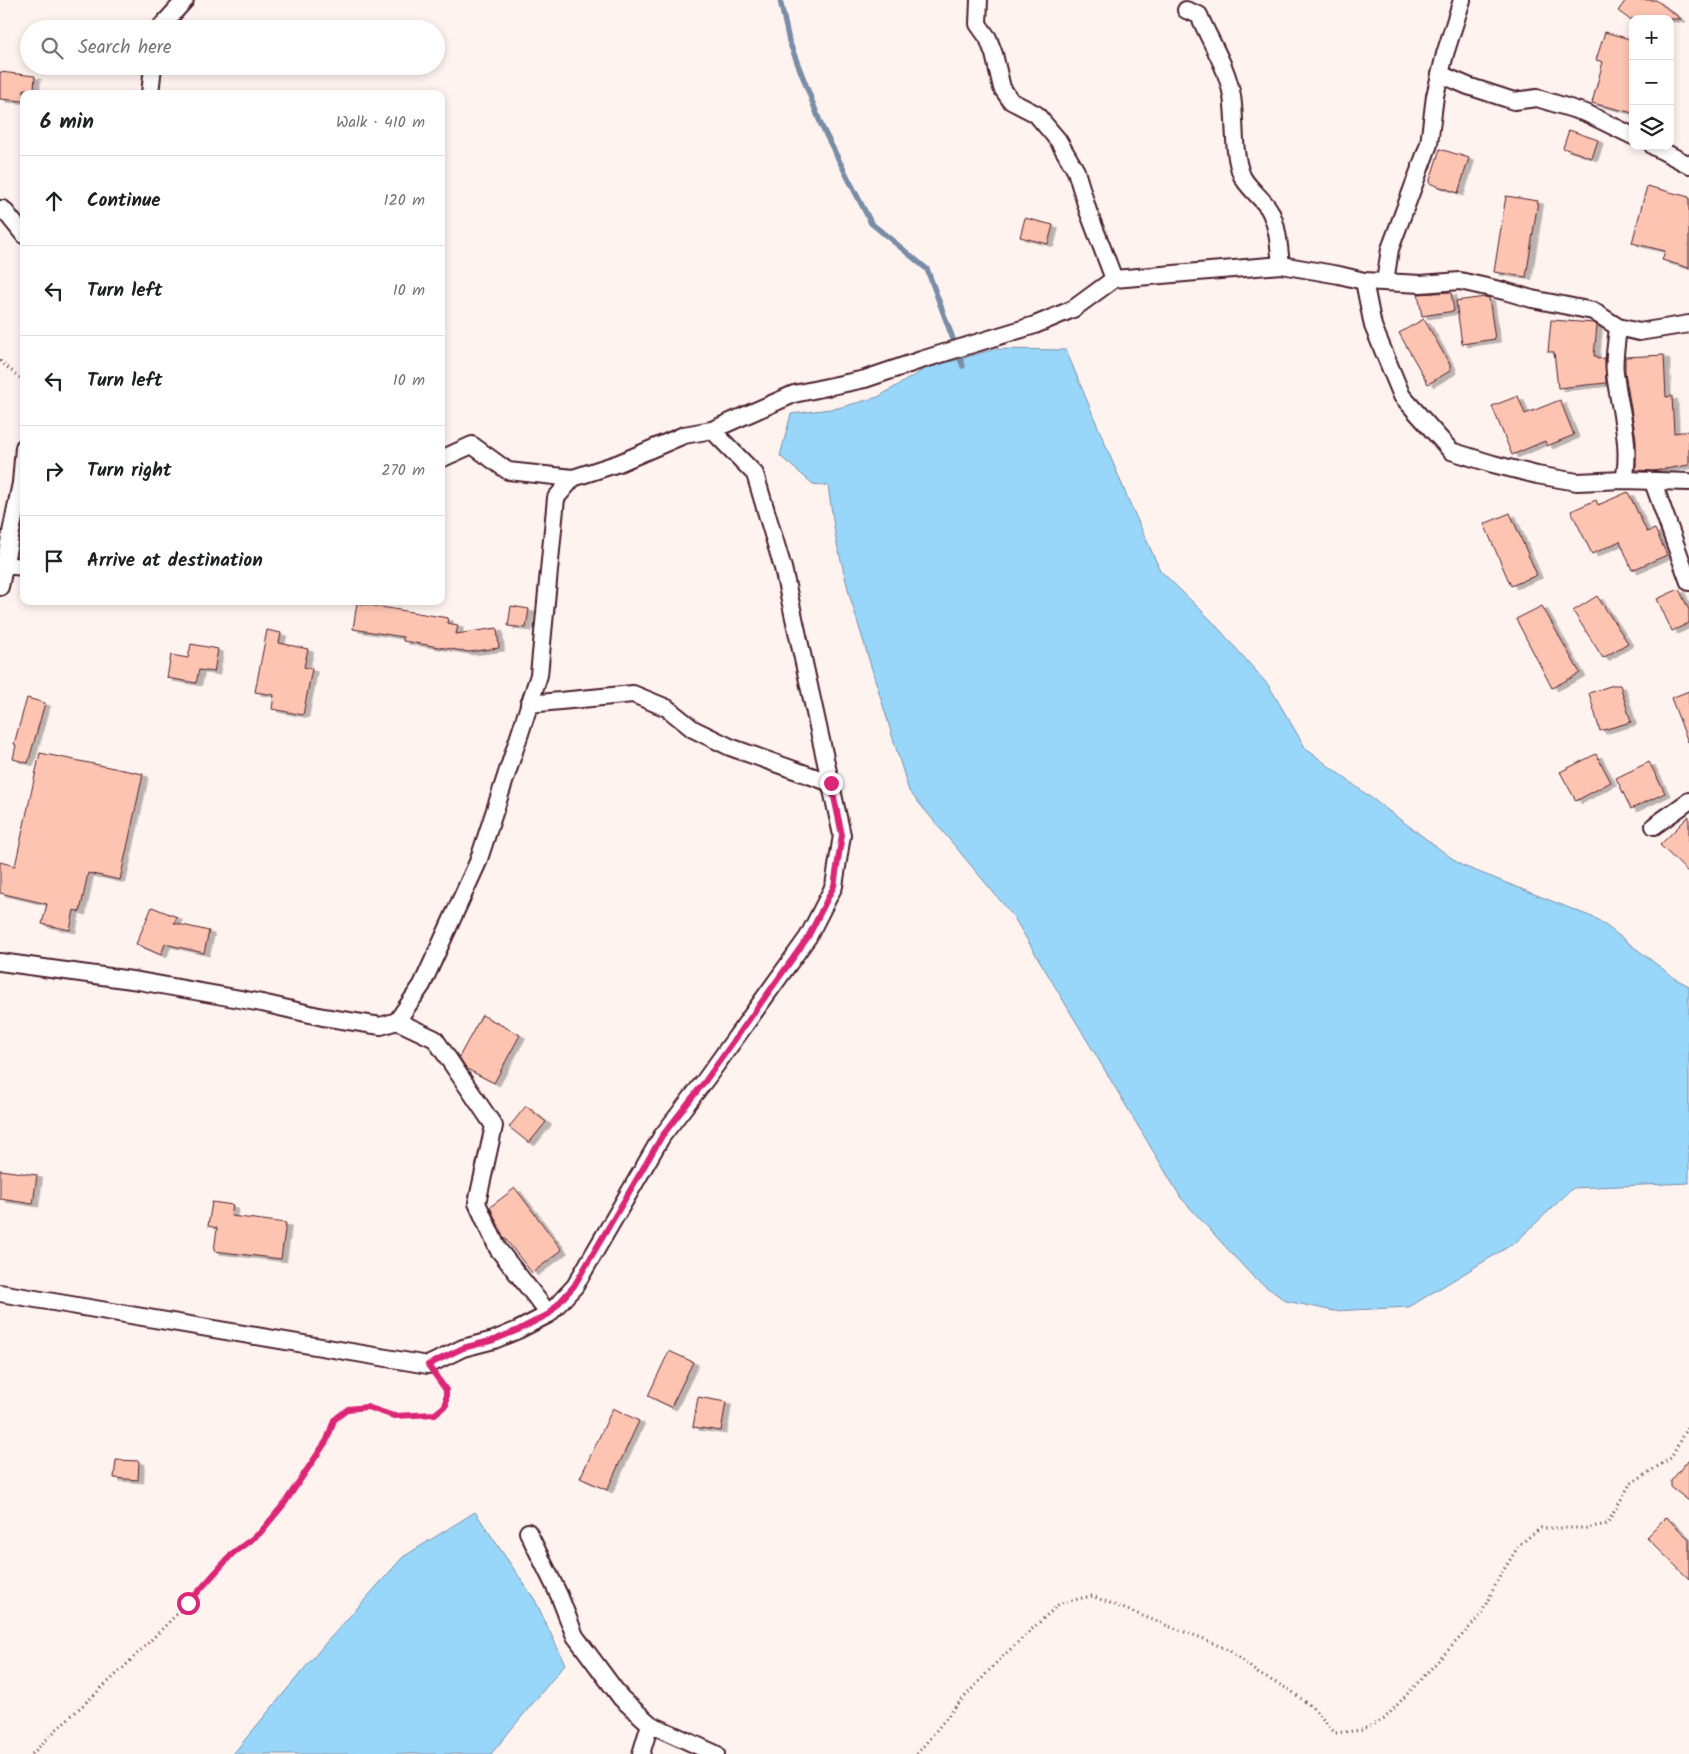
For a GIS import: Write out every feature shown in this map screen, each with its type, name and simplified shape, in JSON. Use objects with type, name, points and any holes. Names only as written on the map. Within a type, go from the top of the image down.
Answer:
[{"type":"street","points":[[167,20],[185,0]]},
{"type":"street","points":[[979,0],[978,24],[988,38],[994,54],[1002,88],[1011,101],[1036,114],[1058,140],[1076,171],[1088,211],[1114,279]]},
{"type":"street","points":[[1385,282],[1390,249],[1429,144],[1434,96],[1462,0]]},
{"type":"street","points":[[1186,10],[1199,14],[1208,36],[1226,69],[1232,95],[1237,153],[1243,177],[1269,209],[1278,236],[1281,265]]},
{"type":"street","points":[[1440,74],[1468,86],[1514,101],[1537,98],[1586,113],[1629,134]]},
{"type":"street","points":[[150,90],[152,75]]},
{"type":"street","points":[[1661,150],[1689,165]]},
{"type":"street","points":[[0,209],[3,209],[20,230]]},
{"type":"street","points":[[445,458],[472,445],[508,471],[573,478],[619,463],[684,435],[712,430],[794,394],[865,379],[1034,325],[1073,309],[1114,279],[1281,265],[1364,281],[1422,284],[1460,281],[1593,312],[1618,327],[1639,332],[1689,324]]},
{"type":"street","points":[[1364,281],[1373,326],[1402,396],[1451,451],[1537,475],[1577,482],[1624,480],[1689,482]]},
{"type":"street","points":[[1618,327],[1615,371],[1628,463],[1624,480]]},
{"type":"street","points":[[0,1293],[428,1365],[463,1348],[494,1340],[518,1330],[549,1314],[574,1286],[662,1136],[706,1080],[808,937],[834,886],[842,835],[783,568],[755,474],[712,430]]},
{"type":"street","points":[[0,962],[139,981],[262,1003],[323,1017],[381,1026],[397,1021],[422,985],[478,862],[539,675],[556,498],[573,478]]},
{"type":"street","points":[[1653,482],[1689,582]]},
{"type":"street","points":[[0,587],[20,488]]},
{"type":"street","points":[[4,565],[20,567]]},
{"type":"street","points":[[529,704],[633,694],[666,708],[693,729],[730,747],[831,783]]},
{"type":"street","points":[[1654,826],[1689,802]]},
{"type":"street","points":[[397,1021],[435,1039],[494,1126],[478,1203],[498,1249],[549,1314]]},
{"type":"street","points":[[528,1532],[559,1595],[575,1636],[621,1698],[650,1724],[716,1754]]},
{"type":"street","points":[[641,1754],[650,1724]]},
{"type":"path","points":[[0,361],[20,378]]},
{"type":"path","points":[[32,1754],[59,1726],[118,1673],[188,1603],[233,1553],[260,1533],[284,1504],[327,1440],[334,1420],[348,1409],[367,1407],[394,1416],[435,1414],[446,1405],[446,1390],[428,1365]]},
{"type":"path","points":[[917,1754],[957,1705],[994,1666],[1060,1603],[1092,1596],[1202,1638],[1230,1651],[1259,1674],[1290,1690],[1314,1709],[1334,1733],[1362,1730],[1384,1719],[1480,1616],[1501,1574],[1520,1544],[1540,1528],[1586,1528],[1607,1524],[1630,1484],[1671,1458],[1689,1423]]},
{"type":"water","points":[[995,349],[1066,350],[1128,499],[1160,570],[1213,622],[1269,686],[1306,749],[1461,865],[1597,919],[1676,979],[1689,986],[1689,1183],[1573,1188],[1516,1242],[1409,1307],[1334,1311],[1286,1301],[1254,1278],[1181,1198],[1013,916],[909,791],[850,597],[836,540],[828,486],[813,484],[780,456],[791,414],[838,408],[878,397],[925,369]]},
{"type":"water","points":[[475,1512],[535,1600],[565,1664],[491,1754],[233,1754],[324,1645],[403,1557]]},
{"type":"building","points":[[1626,0],[1656,0],[1681,19],[1674,19],[1674,15],[1629,15],[1629,19],[1618,11]]},
{"type":"building","points":[[1605,32],[1629,39],[1629,112],[1592,103],[1603,62],[1596,60]]},
{"type":"building","points":[[0,72],[35,76],[34,90],[20,90],[20,101],[0,99]]},
{"type":"building","points":[[1569,130],[1598,140],[1592,158],[1563,148]]},
{"type":"building","points":[[1440,149],[1469,158],[1458,193],[1429,183]]},
{"type":"building","points":[[1647,186],[1689,197],[1689,268],[1662,260],[1665,251],[1632,243]]},
{"type":"building","points":[[1506,196],[1538,201],[1526,277],[1494,272]]},
{"type":"building","points":[[1025,218],[1053,225],[1048,244],[1020,237]]},
{"type":"building","points":[[1451,292],[1454,311],[1422,316],[1418,294]]},
{"type":"building","points":[[1489,298],[1495,339],[1462,344],[1456,301]]},
{"type":"building","points":[[1424,319],[1450,365],[1450,371],[1428,384],[1399,333]]},
{"type":"building","points":[[1551,320],[1594,323],[1597,325],[1594,356],[1597,356],[1597,359],[1605,358],[1606,383],[1558,388],[1554,352],[1548,352]]},
{"type":"building","points":[[1664,355],[1666,397],[1672,396],[1674,433],[1689,431],[1689,465],[1653,471],[1636,470],[1636,439],[1625,372],[1625,357]]},
{"type":"building","points":[[1518,396],[1525,414],[1560,400],[1574,435],[1547,446],[1545,441],[1512,455],[1492,406]]},
{"type":"building","points":[[1628,492],[1647,532],[1655,529],[1667,555],[1632,570],[1620,541],[1592,554],[1571,511],[1596,500],[1598,505]]},
{"type":"building","points":[[1510,513],[1537,575],[1511,586],[1484,524]]},
{"type":"building","points":[[1679,589],[1689,610],[1689,623],[1672,631],[1657,599]]},
{"type":"building","points":[[1597,596],[1628,643],[1603,658],[1573,611]]},
{"type":"building","points":[[357,605],[369,605],[448,618],[447,623],[458,625],[456,634],[497,628],[499,648],[469,652],[403,641],[403,637],[353,629]]},
{"type":"building","points":[[511,606],[529,609],[526,628],[508,626]]},
{"type":"building","points":[[1542,606],[1580,673],[1552,688],[1516,619]]},
{"type":"building","points":[[267,630],[281,633],[279,643],[308,649],[304,667],[312,669],[303,715],[272,709],[274,695],[255,692]]},
{"type":"building","points":[[191,644],[218,649],[214,672],[199,670],[196,683],[167,678],[171,655],[188,658]]},
{"type":"building","points":[[1613,685],[1620,685],[1631,722],[1600,731],[1589,693]]},
{"type":"building","points":[[1689,691],[1689,742],[1688,742],[1671,698]]},
{"type":"building","points":[[27,698],[45,703],[28,763],[13,759],[16,745],[14,744]]},
{"type":"building","points":[[40,753],[143,774],[120,880],[88,873],[80,912],[74,910],[70,930],[42,924],[47,904],[0,893],[0,862],[15,866]]},
{"type":"building","points":[[1596,754],[1611,782],[1576,801],[1560,772]]},
{"type":"building","points":[[1649,762],[1665,793],[1631,809],[1616,778]]},
{"type":"building","points":[[1689,816],[1689,873],[1660,845]]},
{"type":"building","points":[[152,907],[177,917],[174,923],[209,931],[204,953],[165,944],[161,955],[136,944]]},
{"type":"building","points":[[482,1015],[520,1035],[494,1083],[467,1069],[459,1057]]},
{"type":"building","points":[[526,1106],[546,1122],[529,1143],[509,1127]]},
{"type":"building","points":[[0,1170],[37,1175],[33,1204],[0,1199]]},
{"type":"building","points":[[515,1188],[562,1250],[532,1273],[503,1236],[490,1207]]},
{"type":"building","points":[[212,1202],[233,1205],[231,1216],[286,1223],[281,1259],[214,1251],[217,1228],[208,1226]]},
{"type":"building","points":[[669,1351],[693,1362],[671,1407],[648,1396]]},
{"type":"building","points":[[698,1397],[726,1402],[721,1431],[693,1427]]},
{"type":"building","points":[[613,1408],[639,1421],[607,1490],[580,1478]]},
{"type":"building","points":[[1689,1459],[1689,1501],[1671,1487],[1671,1481]]},
{"type":"building","points":[[116,1460],[139,1461],[138,1480],[114,1478]]},
{"type":"building","points":[[1666,1517],[1689,1539],[1689,1579],[1646,1537]]},
{"type":"waterway","points":[[780,0],[789,41],[822,127],[871,223],[927,269],[963,366]]},
{"type":"route","points":[[188,1603],[233,1553],[260,1533],[284,1504],[327,1440],[334,1420],[348,1409],[367,1407],[394,1416],[435,1414],[446,1405],[446,1390],[428,1365],[463,1348],[494,1340],[518,1330],[549,1314],[574,1286],[662,1136],[706,1080],[808,937],[834,886],[842,835],[831,783]]}]
